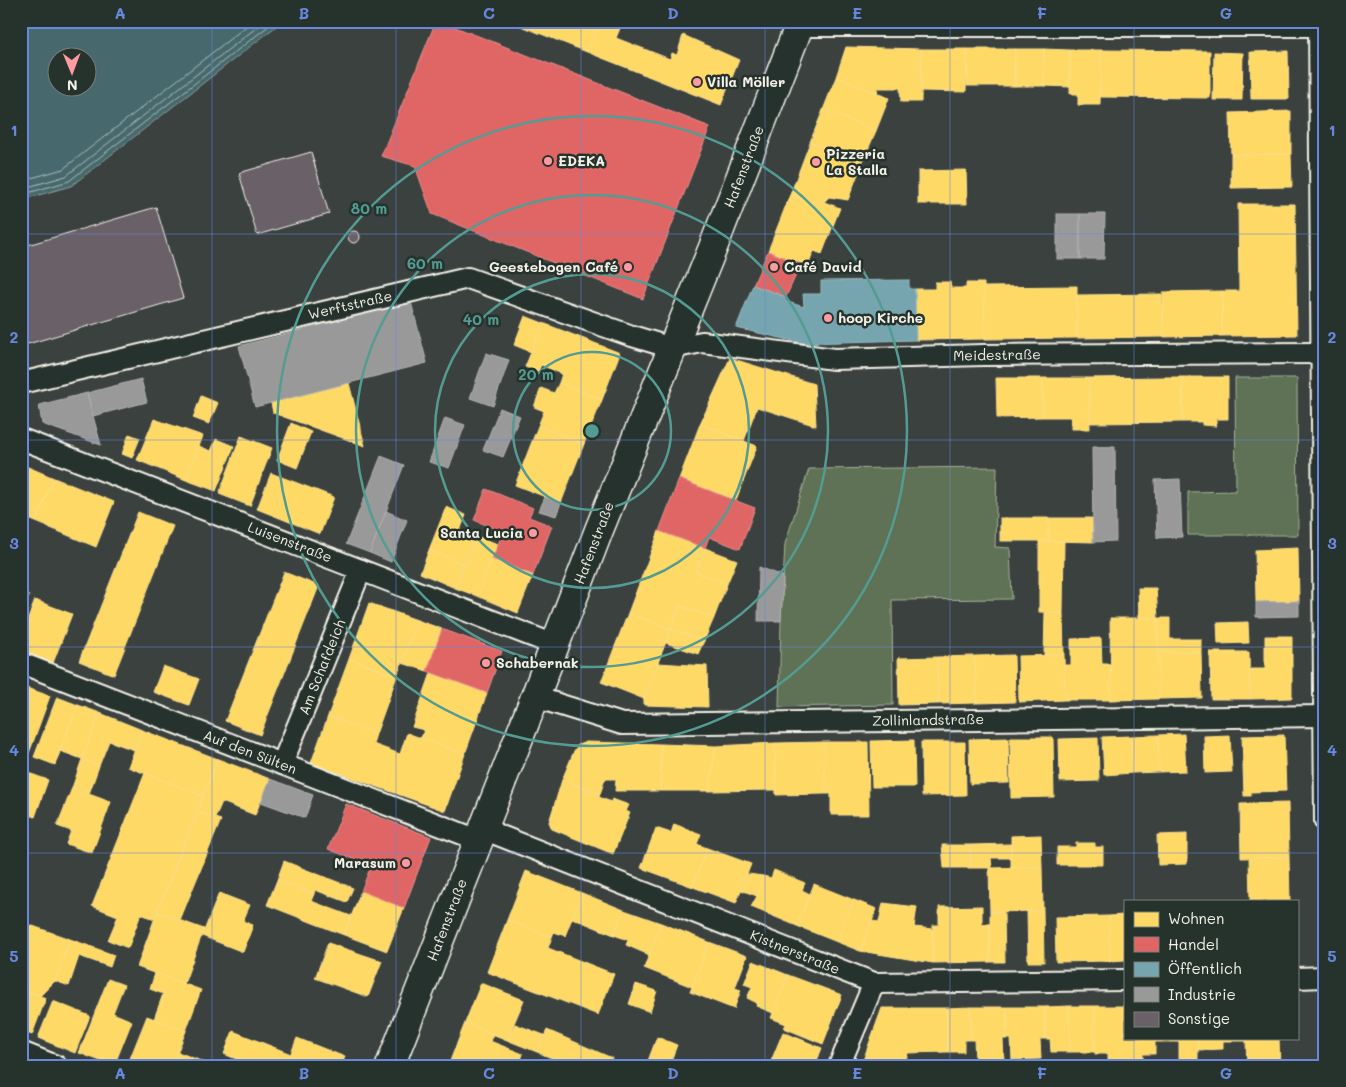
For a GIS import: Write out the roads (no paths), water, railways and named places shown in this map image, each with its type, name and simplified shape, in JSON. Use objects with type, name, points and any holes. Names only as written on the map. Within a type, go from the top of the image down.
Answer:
[{"type":"main road","name":"Hafenstraße","points":[[390,1066],[800,24]]},
{"type":"street","points":[[800,24],[1321,24],[1325,821]]},
{"type":"street","name":"Werftstraße","points":[[21,383],[468,278],[632,336],[672,348]]},
{"type":"street","name":"Meidestraße","points":[[672,348],[702,342],[834,359],[1002,355],[1323,353]]},
{"type":"street","name":"Luisenstraße","points":[[24,440],[555,645]]},
{"type":"street","name":"Am Schafdeich","points":[[282,764],[361,570]]},
{"type":"street","name":"Auf den Sülten","points":[[21,663],[282,764],[481,835]]},
{"type":"street","name":"Zollinlandstraße","points":[[535,698],[622,724],[1324,716]]},
{"type":"street","name":"Kistnerstraße","points":[[481,835],[874,983],[1124,980]]},
{"type":"street","points":[[1298,978],[1325,977]]},
{"type":"street","points":[[839,1066],[874,983]]},
{"type":"street","points":[[21,1052],[56,1066]]},
{"type":"water","points":[[21,21],[283,21],[71,186],[21,200]]},
{"type":"place","name":"Villa Möller","points":[[697,82]]},
{"type":"place","name":"EDEKA","points":[[548,161]]},
{"type":"place","name":"Pizzeria La Stalla","points":[[816,162]]},
{"type":"place","name":"Geestebogen Café","points":[[628,267]]},
{"type":"place","name":"Café David","points":[[774,267]]},
{"type":"place","name":"hoop Kirche","points":[[828,318]]},
{"type":"place","name":"Santa Lucia","points":[[533,533]]},
{"type":"place","name":"Schabernak","points":[[486,663]]},
{"type":"place","name":"Marasum","points":[[406,863]]}]
